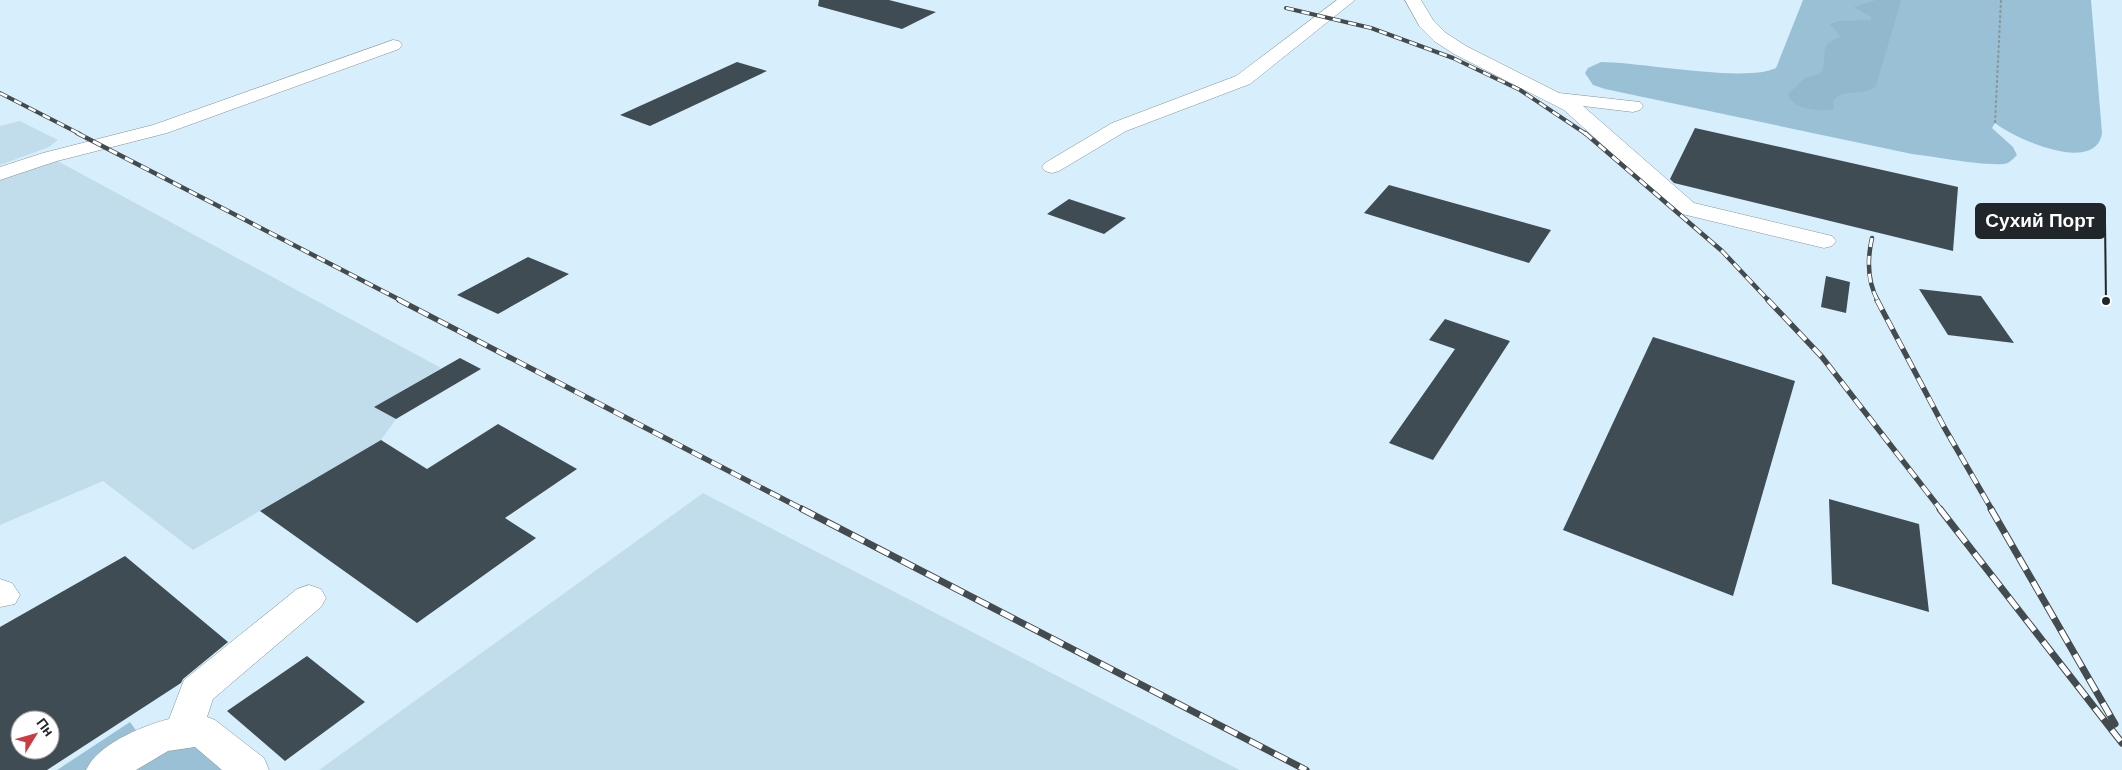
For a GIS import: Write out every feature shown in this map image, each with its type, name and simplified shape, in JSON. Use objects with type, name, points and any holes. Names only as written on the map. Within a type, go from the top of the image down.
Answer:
[{"type":"lane","points":[[1052,167],[1119,128],[1243,80],[1347,0]]},
{"type":"lane","points":[[1413,0],[1426,24],[1448,42],[1556,97],[1584,117],[1686,208],[1824,241]]},
{"type":"lane","points":[[0,174],[50,157],[160,129],[393,45]]},
{"type":"lane","points":[[1556,97],[1633,106]]},
{"type":"lane","points":[[184,731],[197,691],[309,598]]},
{"type":"lane","points":[[105,770],[150,740],[184,731],[202,731],[250,770]]},
{"type":"path","points":[[1996,123],[2001,0]]},
{"type":"shaded area","points":[[0,0],[2122,0],[2122,770],[1240,770],[703,493],[319,770],[0,770]]},
{"type":"shaded area","points":[[1803,0],[2091,0],[2102,133],[2096,145],[2086,151],[2071,153],[2036,144],[2005,130],[1995,123],[1992,128],[2013,147],[2017,155],[2008,163],[2000,164],[1961,161],[1912,154],[1605,89],[1593,85],[1585,73],[1588,68],[1601,62],[1718,73],[1761,72],[1776,68]]},
{"type":"shaded area","points":[[1876,0],[1901,0],[1876,86],[1866,91],[1842,94],[1833,101],[1834,109],[1815,110],[1795,104],[1788,94],[1805,78],[1820,74],[1823,68],[1825,48],[1833,40],[1841,37],[1830,24],[1839,21],[1871,20],[1871,17],[1854,7]]},
{"type":"shaded area","points":[[20,121],[58,140],[49,147],[0,165],[0,126]]},
{"type":"shaded area","points":[[50,157],[441,368],[374,407],[396,419],[381,440],[193,550],[103,481],[0,525],[0,174]]},
{"type":"shaded area","points":[[703,493],[1226,763],[1240,770],[319,770]]},
{"type":"shaded area","points":[[130,722],[148,747],[199,737],[236,770],[57,770]]},
{"type":"building","points":[[819,0],[889,0],[936,12],[902,29],[818,6]]},
{"type":"building","points":[[737,62],[767,71],[650,126],[620,115]]},
{"type":"building","points":[[1695,128],[1958,187],[1953,251],[1674,183],[1670,179]]},
{"type":"building","points":[[1389,185],[1551,230],[1529,263],[1364,213]]},
{"type":"building","points":[[1069,199],[1126,218],[1104,234],[1047,214]]},
{"type":"building","points":[[528,257],[569,274],[498,314],[457,295]]},
{"type":"building","points":[[1826,276],[1850,282],[1846,313],[1821,307]]},
{"type":"building","points":[[1919,289],[1981,296],[2014,343],[1948,335]]},
{"type":"building","points":[[1445,319],[1510,341],[1433,460],[1389,443],[1455,349],[1429,340]]},
{"type":"building","points":[[1653,337],[1795,381],[1733,596],[1563,530]]},
{"type":"building","points":[[460,358],[481,369],[396,419],[374,407]]},
{"type":"building","points":[[498,424],[577,469],[505,518],[536,538],[417,623],[260,511],[381,440],[427,469]]},
{"type":"building","points":[[1829,499],[1919,524],[1929,612],[1832,584]]},
{"type":"building","points":[[125,556],[228,642],[183,679],[181,683],[47,770],[0,770],[0,627]]},
{"type":"building","points":[[307,656],[365,702],[285,761],[227,711]]},
{"type":"railway","points":[[1286,8],[1371,28],[1453,58],[1520,90],[1586,134]]},
{"type":"railway","points":[[0,93],[80,134]]},
{"type":"railway","points":[[77,133],[402,301]]},
{"type":"railway","points":[[1585,133],[1722,251],[1769,301]]},
{"type":"railway","points":[[1872,238],[1869,270],[1874,293],[1878,301]]},
{"type":"railway","points":[[399,300],[804,510]]},
{"type":"railway","points":[[1768,300],[1822,357],[1941,510]]},
{"type":"railway","points":[[1877,300],[1944,427],[1992,510]]},
{"type":"railway","points":[[802,509],[1306,770]]},
{"type":"railway","points":[[1940,509],[2122,743]]},
{"type":"railway","points":[[1991,509],[2115,724]]},
{"type":"place","name":"Сухий Порт","points":[[2106,301]]}]
